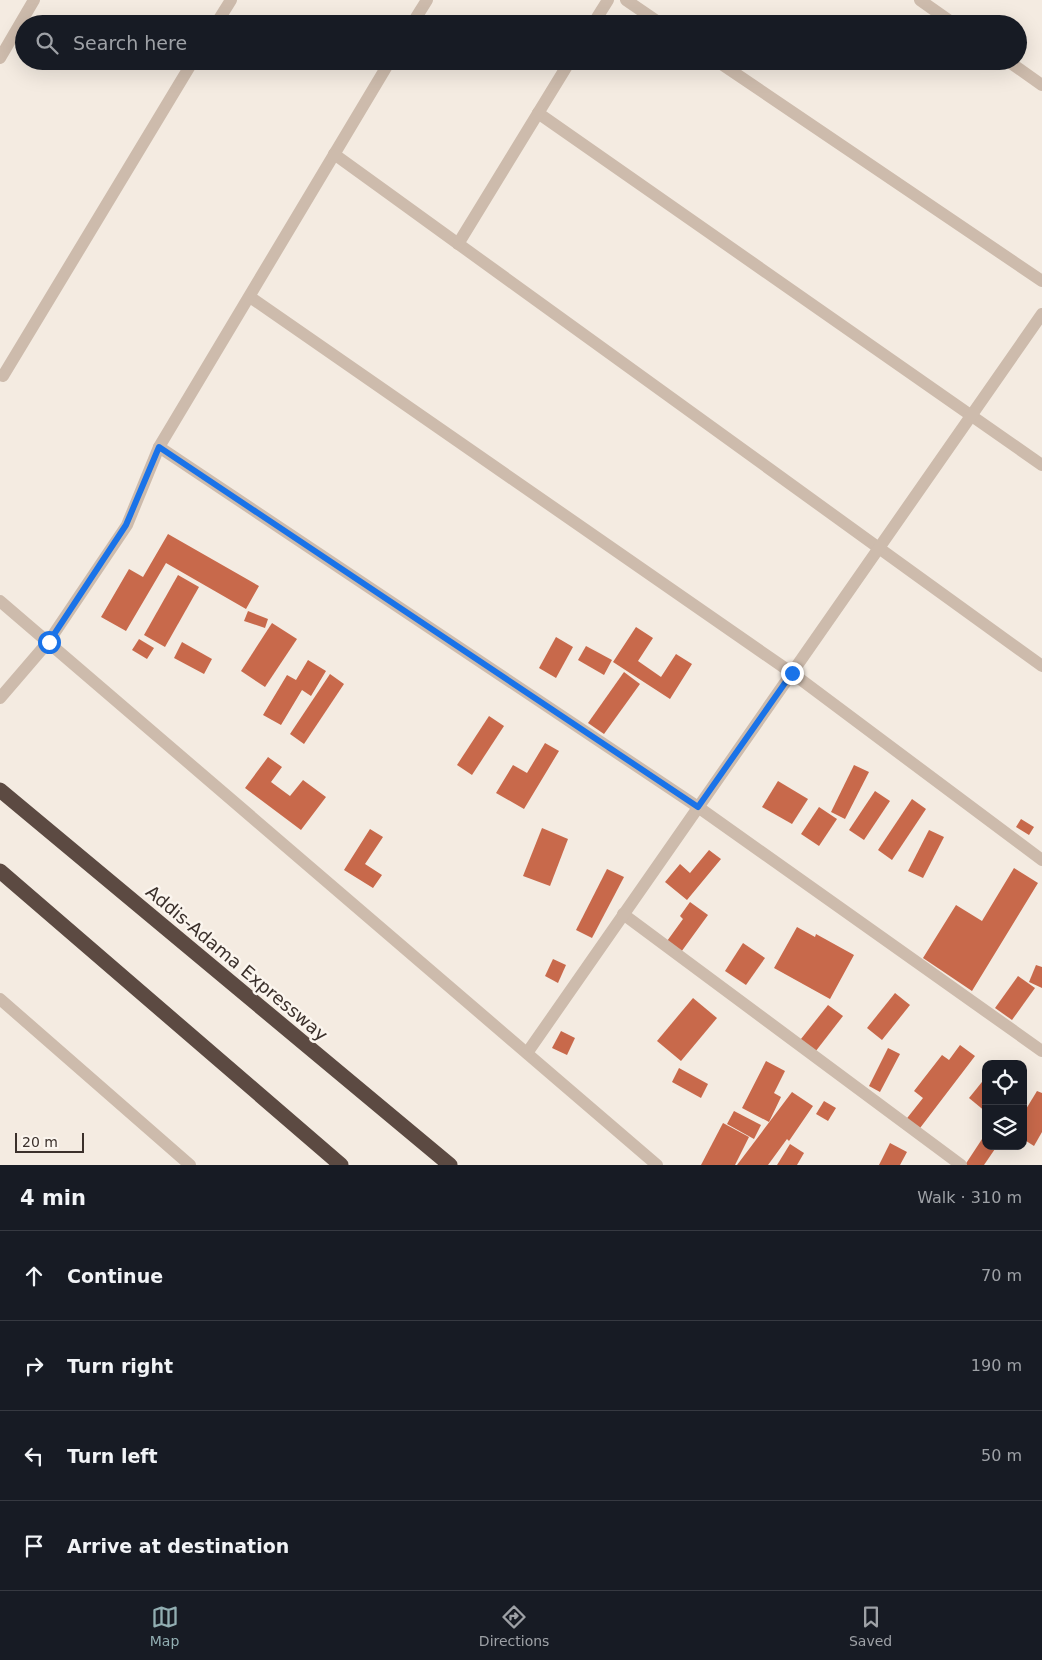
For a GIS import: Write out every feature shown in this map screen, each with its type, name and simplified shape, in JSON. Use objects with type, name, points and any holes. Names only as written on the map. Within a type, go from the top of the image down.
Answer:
[{"type":"highway","name":"Addis-Adama Expressway","points":[[0,790],[450,1165]]},
{"type":"highway","points":[[0,871],[341,1165]]},
{"type":"street","points":[[25,15],[34,0]]},
{"type":"street","points":[[221,15],[230,0]]},
{"type":"street","points":[[418,15],[427,0]]},
{"type":"street","points":[[599,15],[608,0]]},
{"type":"street","points":[[626,0],[648,15]]},
{"type":"street","points":[[920,0],[941,15]]},
{"type":"street","points":[[0,58],[15,32]]},
{"type":"street","points":[[3,376],[189,70]]},
{"type":"street","points":[[0,698],[49,642],[126,525],[159,447],[385,70]]},
{"type":"street","points":[[458,244],[564,70]]},
{"type":"street","points":[[730,70],[1042,282]]},
{"type":"street","points":[[1021,70],[1042,85]]},
{"type":"street","points":[[538,113],[972,414],[1042,465]]},
{"type":"street","points":[[334,154],[1042,666]]},
{"type":"street","points":[[250,297],[792,673],[1042,860]]},
{"type":"street","points":[[526,1053],[1042,314]]},
{"type":"street","points":[[159,447],[698,807],[1042,1051]]},
{"type":"street","points":[[0,601],[656,1165]]},
{"type":"street","points":[[624,914],[961,1165]]},
{"type":"street","points":[[0,999],[190,1165]]},
{"type":"building","points":[[168,534],[259,586],[246,609],[166,563],[126,631],[101,617],[129,569],[143,577]]},
{"type":"building","points":[[178,575],[199,587],[165,647],[144,635]]},
{"type":"building","points":[[248,611],[268,619],[265,628],[244,621]]},
{"type":"building","points":[[272,623],[297,639],[265,687],[241,671]]},
{"type":"building","points":[[636,627],[653,638],[638,661],[661,677],[676,654],[692,664],[670,699],[613,662]]},
{"type":"building","points":[[556,637],[573,647],[556,678],[539,668]]},
{"type":"building","points":[[139,639],[154,648],[147,659],[132,650]]},
{"type":"building","points":[[182,642],[212,659],[204,674],[174,658]]},
{"type":"building","points":[[586,646],[612,660],[604,675],[578,660]]},
{"type":"building","points":[[308,660],[326,671],[311,696],[302,690],[281,725],[263,715],[287,675],[296,680]]},
{"type":"building","points":[[624,672],[640,684],[604,734],[588,723]]},
{"type":"building","points":[[330,674],[344,684],[304,744],[290,734]]},
{"type":"building","points":[[489,716],[504,726],[472,775],[457,765]]},
{"type":"building","points":[[545,743],[559,751],[524,809],[496,793],[513,765],[527,773]]},
{"type":"building","points":[[268,757],[282,767],[271,782],[290,796],[303,780],[326,797],[301,830],[245,788]]},
{"type":"building","points":[[854,765],[869,772],[845,819],[831,812]]},
{"type":"building","points":[[778,781],[808,799],[792,824],[762,807]]},
{"type":"building","points":[[875,791],[890,801],[864,840],[849,830]]},
{"type":"building","points":[[912,799],[926,809],[892,860],[878,850]]},
{"type":"building","points":[[819,807],[837,819],[819,846],[801,834]]},
{"type":"building","points":[[1021,819],[1034,827],[1029,835],[1016,827]]},
{"type":"building","points":[[542,828],[568,839],[550,886],[523,876]]},
{"type":"building","points":[[370,829],[383,837],[365,864],[382,875],[373,888],[344,870]]},
{"type":"building","points":[[929,830],[944,837],[923,878],[908,871]]},
{"type":"building","points":[[709,850],[721,859],[687,900],[665,882],[680,864],[690,873]]},
{"type":"building","points":[[1014,868],[1038,883],[972,991],[923,958],[956,905],[982,921]]},
{"type":"building","points":[[607,869],[624,877],[592,938],[576,930]]},
{"type":"building","points":[[690,902],[708,915],[676,959],[662,948],[683,919],[680,916]]},
{"type":"building","points":[[797,927],[815,937],[816,934],[854,955],[830,999],[774,968]]},
{"type":"building","points":[[743,943],[765,958],[746,985],[725,971]]},
{"type":"building","points":[[553,959],[566,965],[558,983],[545,976]]},
{"type":"building","points":[[1036,965],[1042,967],[1042,988],[1029,982]]},
{"type":"building","points":[[1018,976],[1035,988],[1012,1020],[995,1008]]},
{"type":"building","points":[[895,993],[910,1005],[882,1040],[867,1028]]},
{"type":"building","points":[[693,998],[717,1018],[681,1061],[657,1041]]},
{"type":"building","points":[[828,1005],[843,1016],[812,1056],[797,1044]]},
{"type":"building","points":[[561,1031],[575,1038],[567,1055],[552,1048]]},
{"type":"building","points":[[960,1045],[975,1056],[917,1132],[904,1122],[923,1098],[914,1091],[942,1055],[949,1060]]},
{"type":"building","points":[[888,1048],[900,1054],[880,1092],[869,1086]]},
{"type":"building","points":[[766,1061],[785,1071],[774,1093],[781,1097],[769,1122],[742,1108]]},
{"type":"building","points":[[679,1068],[708,1084],[701,1098],[672,1082]]},
{"type":"building","points":[[982,1082],[982,1109],[969,1098]]},
{"type":"building","points":[[1037,1091],[1042,1093],[1042,1132],[1034,1146],[1027,1142],[1027,1107]]},
{"type":"building","points":[[792,1092],[813,1106],[789,1141],[787,1139],[768,1165],[737,1165]]},
{"type":"building","points":[[824,1101],[836,1108],[828,1121],[816,1114]]},
{"type":"building","points":[[734,1111],[761,1125],[754,1139],[727,1124]]},
{"type":"building","points":[[723,1123],[749,1137],[735,1165],[701,1165]]},
{"type":"building","points":[[982,1139],[982,1150],[994,1150],[984,1165],[965,1165]]},
{"type":"building","points":[[890,1143],[907,1152],[900,1165],[879,1165]]},
{"type":"building","points":[[790,1144],[804,1153],[797,1165],[777,1165]]},
{"type":"route","points":[[49,642],[126,525],[159,447],[698,807],[792,673]]}]
